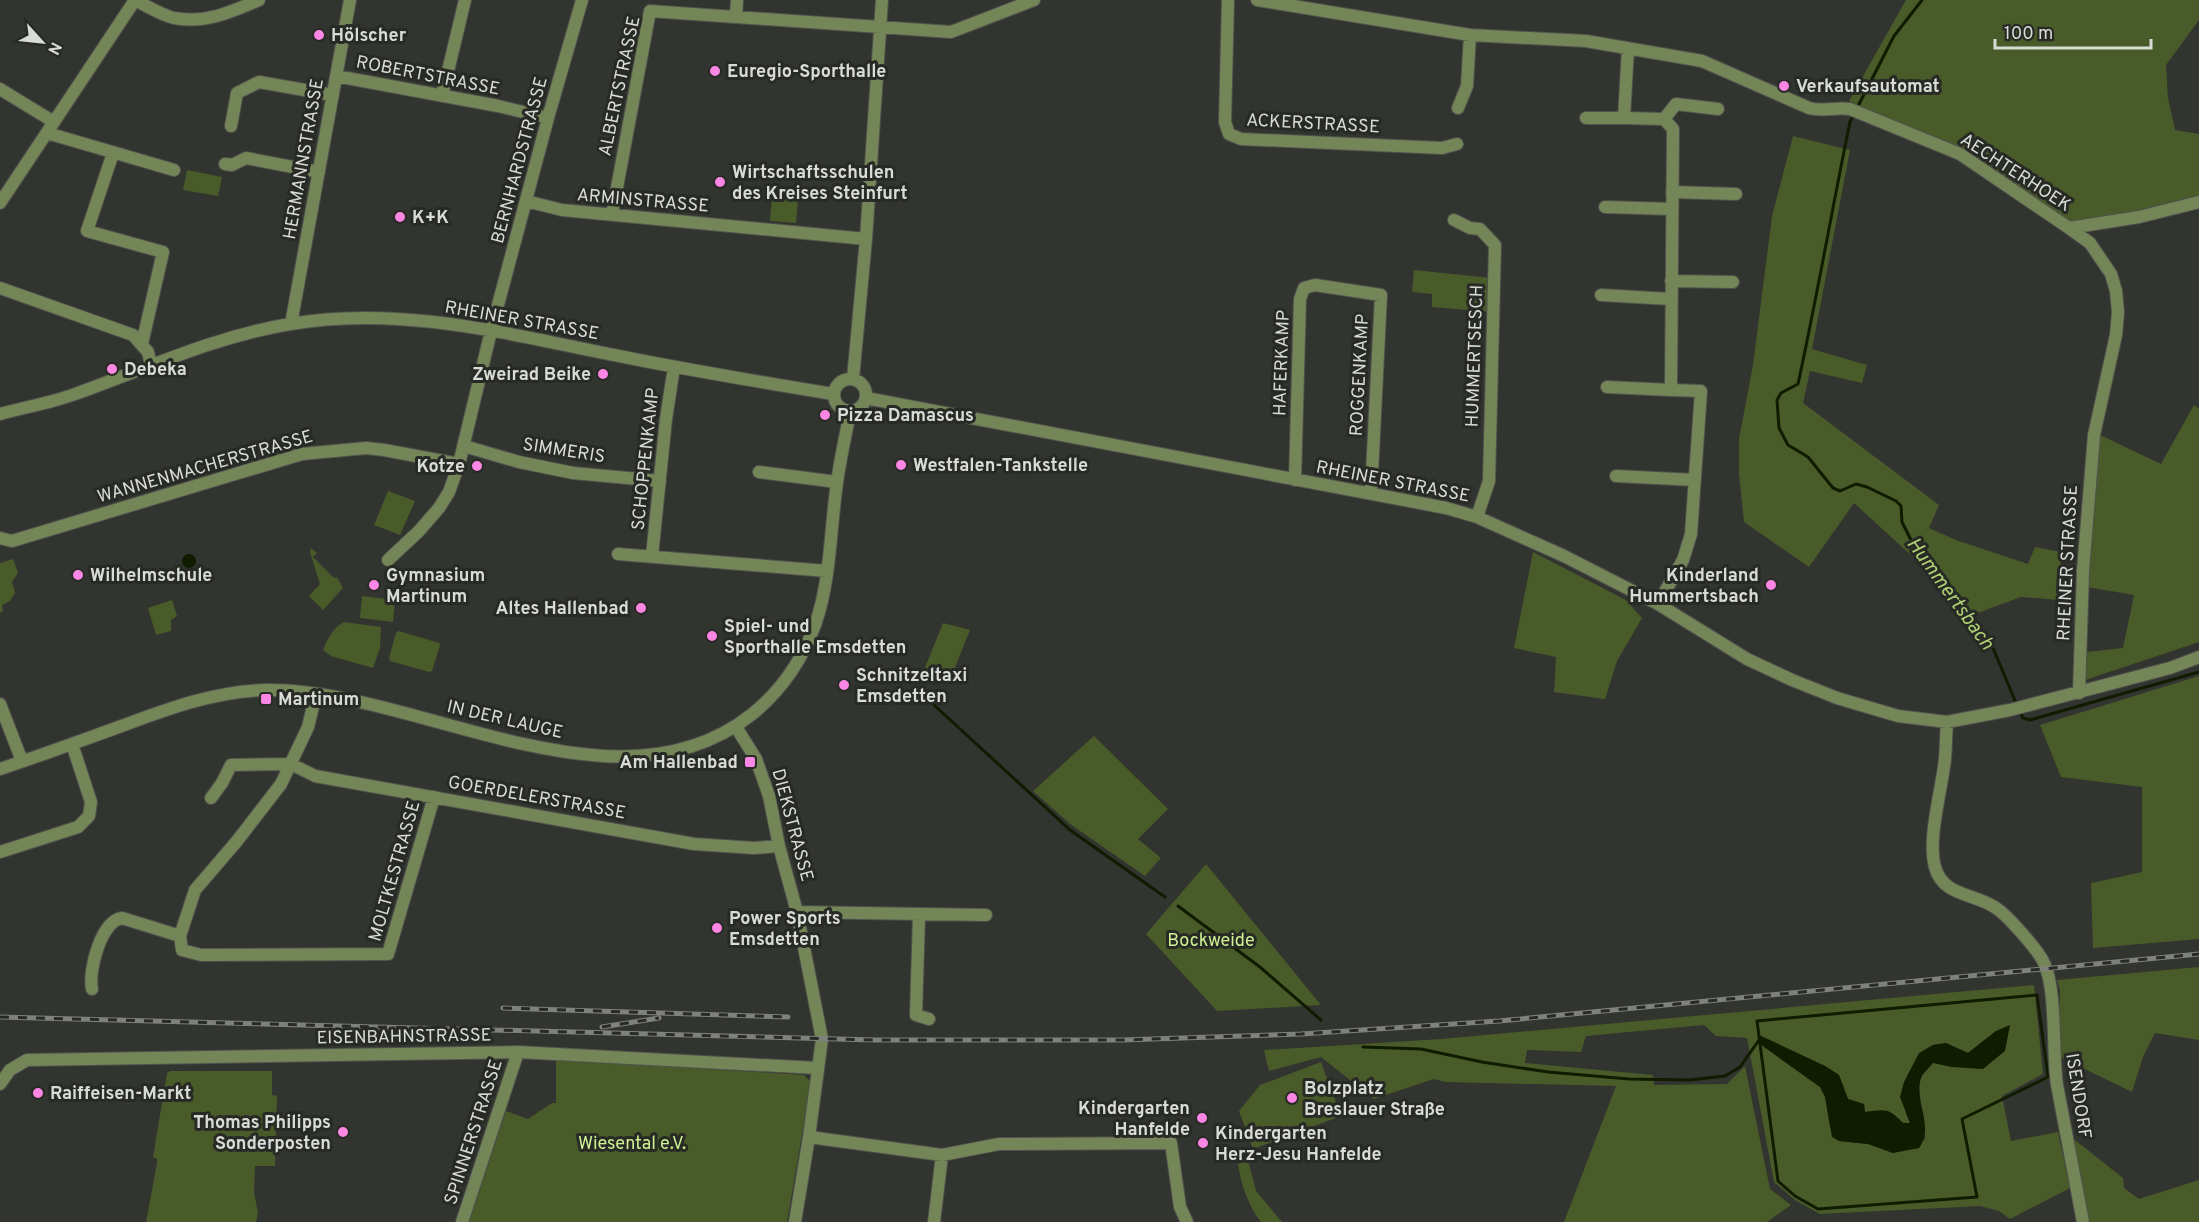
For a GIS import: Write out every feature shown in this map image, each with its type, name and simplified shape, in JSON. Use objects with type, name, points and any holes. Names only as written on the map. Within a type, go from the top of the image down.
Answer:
[{"type":"street","points":[[1,198],[135,0],[172,17],[200,21],[227,14],[259,0]]},
{"type":"street","name":"HERMANNSTRASSE","points":[[291,324],[350,0]]},
{"type":"street","points":[[442,96],[465,0]]},
{"type":"street","name":"BERNHARDSTRASSE","points":[[388,560],[419,531],[439,508],[449,492],[459,464],[491,331],[582,0]]},
{"type":"street","points":[[736,16],[737,0]]},
{"type":"street","points":[[853,379],[866,239],[882,0]]},
{"type":"street","name":"ALBERTSTRASSE","points":[[612,214],[650,11],[951,32],[1034,0]]},
{"type":"street","name":"ACKERSTRASSE","points":[[1228,0],[1225,122],[1229,134],[1241,139],[1270,141],[1442,148],[1457,144]]},
{"type":"street","points":[[1257,0],[1470,35],[1586,41],[1628,48],[1624,118]]},
{"type":"street","points":[[1458,108],[1467,86],[1470,35]]},
{"type":"street","name":"AECHTERHOEK","points":[[1628,48],[1702,61],[1818,111],[1839,107],[1856,111],[1960,154],[2069,228],[2139,216],[2199,202]]},
{"type":"street","name":"ROBERTSTRASSE","points":[[336,76],[498,106],[548,118]]},
{"type":"street","points":[[231,126],[237,93],[259,82],[333,95]]},
{"type":"street","points":[[0,89],[50,128],[113,153],[174,170]]},
{"type":"street","points":[[1665,119],[1676,104],[1718,109]]},
{"type":"street","points":[[1586,118],[1665,119],[1673,129],[1671,390]]},
{"type":"street","points":[[113,153],[87,231],[163,252],[142,344]]},
{"type":"street","points":[[225,164],[232,165],[246,158],[319,172]]},
{"type":"street","points":[[1672,192],[1736,194]]},
{"type":"street","name":"ARMINSTRASSE","points":[[526,201],[562,210],[866,239]]},
{"type":"street","points":[[1605,207],[1672,209]]},
{"type":"street","name":"HUMMERTSESCH","points":[[1454,220],[1470,228],[1480,229],[1495,245],[1489,481],[1477,517]]},
{"type":"street","name":"RHEINER STRASSE","points":[[2069,228],[2090,243],[2110,274],[2116,291],[2118,312],[2116,335],[2094,435],[2083,571],[2079,693]]},
{"type":"street","points":[[1671,281],[1733,282]]},
{"type":"street","name":"HAFERKAMP","points":[[1295,480],[1300,299],[1304,288],[1314,285],[1381,296]]},
{"type":"street","points":[[0,288],[133,335],[148,352],[152,365]]},
{"type":"street","name":"ROGGENKAMP","points":[[1371,493],[1381,296]]},
{"type":"street","points":[[1601,296],[1671,298]]},
{"type":"street","name":"RHEINER STRASSE","points":[[0,414],[72,395],[203,345],[291,324],[334,319],[387,319],[473,326],[674,367],[833,394]]},
{"type":"street","name":"SCHOPPENKAMP","points":[[652,556],[666,419],[674,367]]},
{"type":"street","points":[[853,379],[863,386],[866,398],[860,407],[850,411],[838,406],[833,394],[840,382],[853,379]]},
{"type":"street","points":[[1607,387],[1701,391],[1691,534],[1683,560],[1658,604]]},
{"type":"street","name":"RHEINER STRASSE","points":[[866,398],[1371,493],[1446,508],[1477,517],[1564,556],[1658,604],[1747,659],[1837,698],[1898,716],[1947,722],[2010,710],[2170,668],[2199,657]]},
{"type":"street","name":"IN DER LAUGE","points":[[0,769],[188,702],[230,692],[266,690],[316,694],[360,702],[539,747],[582,753],[629,756],[656,754],[700,743],[736,727],[760,707],[777,691],[801,657],[819,614],[827,571],[837,482],[850,411]]},
{"type":"street","name":"SIMMERIS","points":[[464,446],[519,462],[573,472],[660,481]]},
{"type":"street","name":"WANNENMACHERSTRASSE","points":[[0,538],[12,541],[302,453],[366,448],[459,464]]},
{"type":"street","points":[[759,472],[837,482]]},
{"type":"street","points":[[1616,476],[1695,480]]},
{"type":"street","points":[[618,554],[827,571]]},
{"type":"street","points":[[92,989],[90,977],[97,949],[111,924],[117,919],[123,918],[180,936],[195,890],[237,841],[280,784],[308,727],[316,694]]},
{"type":"street","points":[[0,704],[22,761]]},
{"type":"street","name":"ISENDORF","points":[[1947,722],[1945,758],[1933,841],[1935,868],[1941,882],[1950,889],[1989,904],[2005,915],[2044,961],[2048,975],[2057,1085],[2083,1222]]},
{"type":"street","name":"DIEKSTRASSE","points":[[736,727],[748,745],[769,796],[779,846],[797,912],[822,1039],[795,1222]]},
{"type":"street","points":[[0,852],[78,827],[89,816],[91,802],[72,744]]},
{"type":"street","points":[[211,798],[231,765],[291,764]]},
{"type":"street","name":"GOERDELERSTRASSE","points":[[291,764],[315,776],[694,844],[754,848],[779,846]]},
{"type":"street","name":"MOLTKESTRASSE","points":[[180,936],[182,950],[201,955],[388,954],[434,797]]},
{"type":"street","points":[[797,912],[986,915]]},
{"type":"street","points":[[919,915],[916,1015],[929,1019]]},
{"type":"street","name":"EISENBAHNSTRASSE","points":[[0,1084],[10,1070],[27,1060],[518,1052],[817,1068]]},
{"type":"street","name":"SPINNERSTRASSE","points":[[462,1222],[518,1052]]},
{"type":"street","points":[[809,1137],[942,1155],[999,1144],[1171,1143],[1180,1207],[1187,1222]]},
{"type":"street","points":[[934,1222],[942,1155]]},
{"type":"green space","points":[[1906,0],[2199,0],[2199,20],[2166,65],[2168,98],[2175,130],[2199,134],[2199,197],[2135,214],[2068,223],[1963,151],[1849,101]]},
{"type":"green space","points":[[1793,136],[1850,150],[1812,349],[1867,365],[1862,383],[1810,371],[1803,403],[1939,505],[1929,528],[1956,540],[2028,564],[2035,547],[2061,552],[2059,600],[2021,597],[1975,614],[1854,503],[1809,567],[1744,522],[1739,474],[1739,439],[1753,365],[1772,216]]},
{"type":"green space","points":[[187,170],[222,177],[218,196],[183,190]]},
{"type":"green space","points":[[773,186],[799,189],[796,223],[770,221]]},
{"type":"green space","points":[[1414,270],[1491,278],[1491,312],[1432,307],[1432,294],[1412,292]]},
{"type":"green space","points":[[2194,405],[2199,409],[2199,642],[2085,680],[2086,652],[2123,648],[2134,595],[2087,587],[2098,434],[2161,464]]},
{"type":"green space","points":[[388,491],[415,501],[400,535],[374,525]]},
{"type":"green space","points":[[311,548],[317,553],[313,557],[334,578],[337,577],[343,588],[323,610],[309,596],[320,584],[310,552]]},
{"type":"green space","points":[[1533,552],[1626,600],[1642,618],[1617,661],[1605,699],[1554,692],[1556,657],[1514,648]]},
{"type":"green space","points":[[13,559],[18,573],[12,582],[15,593],[10,601],[2,605],[3,611],[0,613],[0,563]]},
{"type":"green space","points":[[362,596],[395,600],[393,622],[360,618]]},
{"type":"green space","points":[[172,600],[177,616],[171,620],[171,631],[156,635],[148,608]]},
{"type":"green space","points":[[344,622],[381,627],[380,648],[373,668],[331,656],[323,650],[331,634]]},
{"type":"green space","points":[[943,623],[970,630],[952,675],[942,679],[924,670]]},
{"type":"green space","points":[[399,631],[439,643],[432,671],[390,661],[396,633]]},
{"type":"green space","points":[[2199,676],[2199,939],[2093,948],[2091,883],[2142,872],[2142,787],[2061,777],[2040,725]]},
{"type":"green space","points":[[1094,736],[1168,809],[1138,839],[1161,858],[1145,876],[1070,824],[1033,791]]},
{"type":"green space","name":"Bockweide","points":[[1206,864],[1321,1005],[1217,1011],[1146,934]]},
{"type":"green space","points":[[2199,967],[2199,1040],[2155,1033],[2143,1057],[2132,1092],[2058,1056],[2060,991],[2057,980]]},
{"type":"green space","points":[[2034,985],[2043,1074],[2002,1096],[2011,1141],[2058,1132],[2070,1188],[2010,1219],[1999,1211],[1980,1206],[1820,1214],[1795,1200],[1774,1182],[1747,1038],[1716,1036],[1704,1025],[1586,1036],[1581,1052],[1527,1050],[1525,1063],[1653,1075],[1654,1085],[1727,1084],[1745,1066],[1770,1189],[1791,1205],[1767,1222],[1564,1222],[1616,1086],[1445,1082],[1434,1079],[1374,1099],[1321,1057],[1269,1071],[1264,1050],[1441,1039]],"holes":[[[2010,1026],[1952,1067],[1933,1062],[1923,1074],[1920,1091],[1925,1140],[1893,1153],[1868,1144],[1839,1141],[1830,1127],[1825,1097],[1820,1087],[1760,1044],[1760,1036],[1825,1066],[1839,1075],[1848,1099],[1864,1104],[1865,1112],[1879,1112],[1898,1121],[1910,1123],[1906,1114],[1933,1045],[1946,1043],[1968,1053],[1996,1031]]]},
{"type":"green space","name":"Wiesental e.V.","points":[[556,1059],[804,1075],[811,1082],[787,1222],[469,1222],[506,1111],[528,1119],[552,1103],[556,1103]]},
{"type":"green space","name":"Bolzplatz Breslauer Straße","points":[[1321,1062],[1341,1116],[1253,1149],[1239,1111],[1260,1085]]},
{"type":"green space","points":[[170,1071],[272,1071],[272,1095],[277,1096],[275,1166],[255,1166],[254,1192],[258,1213],[256,1222],[146,1222],[157,1163],[157,1159],[153,1157],[167,1073]]},
{"type":"green space","points":[[2075,1140],[2123,1178],[2124,1188],[2139,1199],[2199,1180],[2199,1222],[2088,1222],[2072,1141]]},
{"type":"green space","points":[[1248,1160],[1256,1191],[1282,1222],[1261,1222],[1252,1209],[1243,1187],[1238,1164]]},
{"type":"shaded area","points":[[189,554],[194,556],[196,561],[194,566],[189,568],[184,566],[182,561],[184,556]]},
{"type":"shaded area","points":[[2010,1025],[2005,1051],[1983,1069],[1933,1063],[1922,1076],[1919,1087],[1925,1131],[1919,1148],[1893,1153],[1868,1144],[1839,1141],[1832,1137],[1825,1097],[1820,1087],[1760,1044],[1759,1035],[1839,1075],[1848,1099],[1864,1104],[1865,1112],[1887,1111],[1903,1123],[1910,1123],[1900,1097],[1904,1082],[1919,1053],[1933,1045],[1946,1043],[1968,1053],[1996,1031]]},
{"type":"waterway","name":"Hummertsbach","points":[[1857,108],[1894,36],[1922,0]]},
{"type":"waterway","name":"Hummertsbach","points":[[1854,114],[1850,122],[1798,384],[1781,393],[1777,400],[1779,428],[1788,445],[1808,457],[1833,488],[1840,491],[1856,484],[1896,501],[1901,506],[1902,522],[1911,540],[1923,557],[1940,571],[1993,648],[2016,703]]},
{"type":"waterway","name":"Hummertsbach","points":[[2020,712],[2023,718],[2030,720],[2199,672]]},
{"type":"waterway","points":[[934,705],[1070,830],[1165,897]]},
{"type":"waterway","points":[[1178,906],[1260,967],[1321,1020]]},
{"type":"waterway","points":[[2037,995],[2048,1077],[1962,1119],[1977,1197],[1818,1209],[1795,1196],[1778,1181],[1757,1021],[2037,995]]},
{"type":"waterway","points":[[1363,1047],[1421,1049],[1482,1062],[1548,1072],[1629,1079],[1689,1080],[1725,1076],[1740,1067],[1759,1040]]},
{"type":"railway","points":[[0,1017],[875,1040],[1123,1040],[1301,1034],[1499,1021],[2199,954]]},
{"type":"railway","points":[[503,1008],[788,1017]]},
{"type":"railway","points":[[602,1027],[659,1018]]},
{"type":"place","name":"Hölscher","points":[[319,35]]},
{"type":"place","name":"Euregio-Sporthalle","points":[[715,71]]},
{"type":"place","name":"Verkaufsautomat","points":[[1784,86]]},
{"type":"place","name":"Wirtschaftsschulen des Kreises Steinfurt","points":[[720,182]]},
{"type":"place","name":"K+K","points":[[400,217]]},
{"type":"place","name":"Debeka","points":[[112,369]]},
{"type":"place","name":"Zweirad Beike","points":[[603,374]]},
{"type":"place","name":"Pizza Damascus","points":[[825,415]]},
{"type":"place","name":"Westfalen-Tankstelle","points":[[901,465]]},
{"type":"place","name":"Kotze","points":[[477,466]]},
{"type":"place","name":"Wilhelmschule","points":[[78,575]]},
{"type":"place","name":"Gymnasium Martinum","points":[[374,585]]},
{"type":"place","name":"Kinderland Hummertsbach","points":[[1771,585]]},
{"type":"place","name":"Altes Hallenbad","points":[[641,608]]},
{"type":"place","name":"Spiel- und Sporthalle Emsdetten","points":[[712,636]]},
{"type":"place","name":"Schnitzeltaxi Emsdetten","points":[[844,685]]},
{"type":"place","name":"Martinum","points":[[266,699]]},
{"type":"place","name":"Am Hallenbad","points":[[750,762]]},
{"type":"place","name":"Power Sports Emsdetten","points":[[717,928]]},
{"type":"place","name":"Raiffeisen-Markt","points":[[38,1093]]},
{"type":"place","name":"Bolzplatz Breslauer Straße","points":[[1292,1098]]},
{"type":"place","name":"Kindergarten Hanfelde","points":[[1202,1118]]},
{"type":"place","name":"Thomas Philipps Sonderposten","points":[[343,1132]]},
{"type":"place","name":"Kindergarten Herz-Jesu Hanfelde","points":[[1203,1143]]}]
